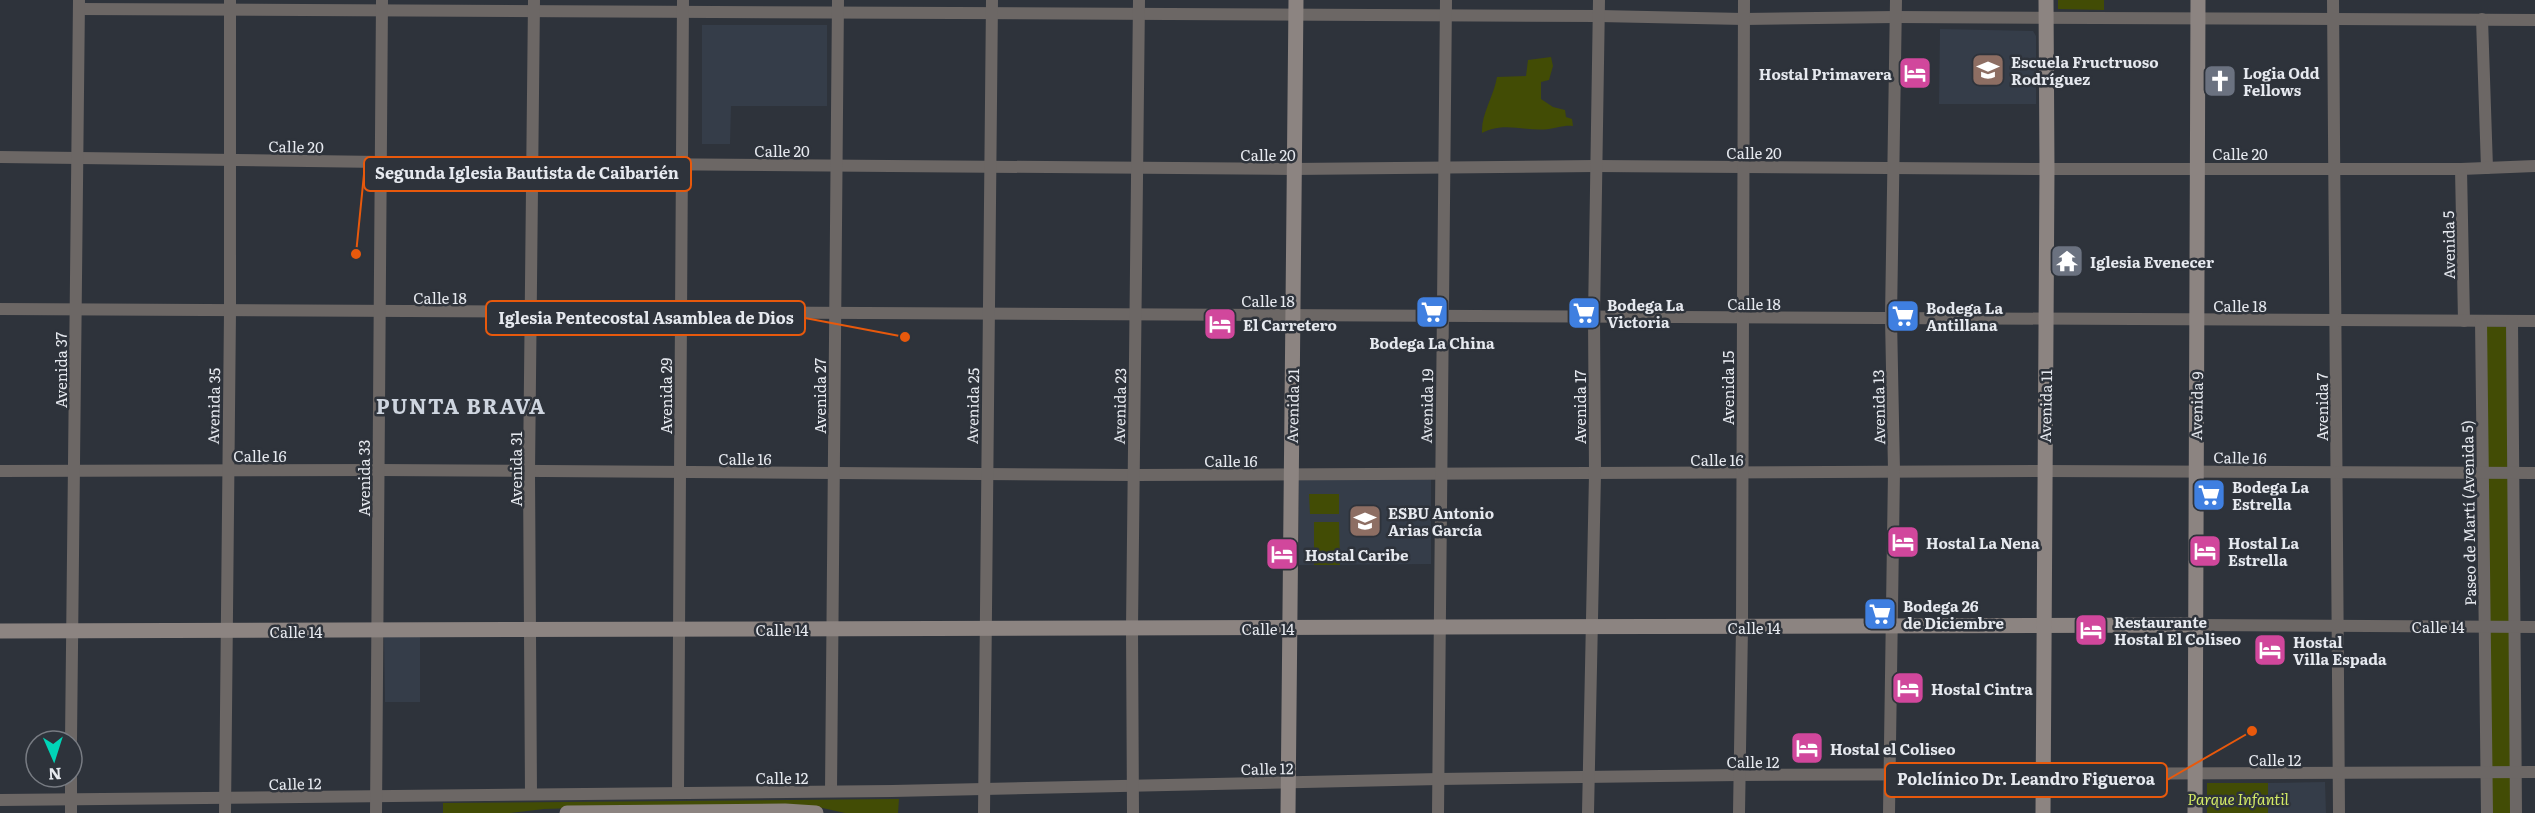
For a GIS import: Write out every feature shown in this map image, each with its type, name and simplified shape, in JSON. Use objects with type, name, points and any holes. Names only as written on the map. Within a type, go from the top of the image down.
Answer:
[{"type":"main road","name":"Avenida 11","points":[[2043,813],[2048,169],[2046,0]]},
{"type":"main road","name":"Avenida 9","points":[[2195,813],[2198,0]]},
{"type":"main road","name":"Avenida 21","points":[[1288,813],[1296,8]]},
{"type":"main road","name":"Calle 14","points":[[0,631],[2194,626]]},
{"type":"main road","points":[[567,813],[784,811],[816,813]]},
{"type":"street","name":"Avenida 25","points":[[984,813],[992,0]]},
{"type":"street","name":"Avenida 23","points":[[1132,813],[1139,0]]},
{"type":"street","name":"Avenida 19","points":[[1438,813],[1438,627],[1446,0]]},
{"type":"street","name":"Avenida 17","points":[[1588,813],[1593,627],[1595,166],[1599,0]]},
{"type":"street","name":"Avenida 15","points":[[1739,813],[1742,627],[1744,0]]},
{"type":"street","name":"Avenida 13","points":[[1889,813],[1894,471],[1892,167],[1896,0]]},
{"type":"street","name":"Avenida 7","points":[[2333,0],[2339,813]]},
{"type":"street","points":[[79,4],[838,6],[992,14],[1139,14],[1296,8],[1445,16],[1744,19],[2198,17],[2535,20]]},
{"type":"street","name":"Avenida 37","points":[[71,729],[79,4]]},
{"type":"street","name":"Avenida 35","points":[[225,813],[230,311],[230,5]]},
{"type":"street","name":"Avenida 33","points":[[376,813],[382,5]]},
{"type":"street","name":"Avenida 31","points":[[531,794],[529,472],[534,6]]},
{"type":"street","name":"Avenida 29","points":[[678,792],[683,6]]},
{"type":"street","name":"Avenida 27","points":[[831,792],[838,6]]},
{"type":"street","points":[[2482,19],[2487,168]]},
{"type":"street","name":"Calle 20","points":[[0,157],[1293,169],[1595,166],[2461,169],[2535,166]]},
{"type":"street","name":"Avenida 5","points":[[2461,169],[2464,321]]},
{"type":"street","name":"Calle 18","points":[[0,309],[2535,321]]},
{"type":"street","name":"Paseo de Martí (Avenida 5)","points":[[2481,321],[2487,813]]},
{"type":"street","points":[[2512,321],[2516,813]]},
{"type":"street","name":"Calle 16","points":[[0,471],[378,470],[1134,475],[1741,474],[1894,471],[2535,473]]},
{"type":"street","name":"Calle 14","points":[[2194,626],[2535,627]]},
{"type":"street","name":"Calle 12","points":[[0,800],[225,800],[678,792],[831,792],[1588,777],[2535,772]]},
{"type":"street","points":[[71,789],[71,813]]},
{"type":"shaded area","points":[[702,25],[827,25],[827,106],[731,106],[730,144],[702,144]]},
{"type":"shaded area","name":"Escuela Fructruoso Rodríguez","points":[[1940,29],[2033,31],[2036,36],[2036,104],[1939,104]]},
{"type":"shaded area","name":"ESBU Antonio Arias García","points":[[1431,478],[1431,564],[1299,565],[1299,479]]},
{"type":"shaded area","points":[[384,637],[420,637],[420,702],[385,702]]},
{"type":"shaded area","points":[[2325,782],[2326,813],[2268,813],[2268,783]]},
{"type":"green space","points":[[2058,0],[2104,0],[2104,10],[2058,9]]},
{"type":"green space","points":[[1551,57],[1553,66],[1549,80],[1541,82],[1541,99],[1553,107],[1565,110],[1566,117],[1572,119],[1573,126],[1540,130],[1507,127],[1482,133],[1482,126],[1497,77],[1526,76],[1528,60]]},
{"type":"green space","points":[[2486,326],[2506,327],[2512,813],[2492,813]]},
{"type":"green space","points":[[1309,494],[1339,494],[1339,514],[1310,514]]},
{"type":"green space","points":[[1314,522],[1339,522],[1340,565],[1314,565]]},
{"type":"green space","name":"Parque Infantil","points":[[2207,783],[2268,783],[2268,813],[2207,813]]},
{"type":"green space","points":[[899,799],[898,813],[845,813],[818,807],[607,807],[544,809],[510,813],[443,813],[443,803]]},
{"type":"place","name":"Escuela Fructruoso Rodríguez","points":[[1988,70]]},
{"type":"place","name":"Hostal Primavera","points":[[1915,73]]},
{"type":"place","name":"Logia Odd Fellows","points":[[2220,81]]},
{"type":"place","name":"Segunda Iglesia Bautista de Caibarién","points":[[356,254]]},
{"type":"place","name":"Iglesia Evenecer","points":[[2067,261]]},
{"type":"place","name":"Bodega La China","points":[[1432,312]]},
{"type":"place","name":"Bodega La Victoria","points":[[1584,313]]},
{"type":"place","name":"Bodega La Antillana","points":[[1903,316]]},
{"type":"place","name":"El Carretero","points":[[1220,324]]},
{"type":"place","name":"Iglesia Pentecostal Asamblea de Dios","points":[[905,337]]},
{"type":"place","name":"Bodega La Estrella","points":[[2209,495]]},
{"type":"place","name":"ESBU Antonio Arias García","points":[[1365,521]]},
{"type":"place","name":"Hostal La Nena","points":[[1903,542]]},
{"type":"place","name":"Hostal La Estrella","points":[[2205,551]]},
{"type":"place","name":"Hostal Caribe","points":[[1282,554]]},
{"type":"place","name":"Bodega 26 de Diciembre","points":[[1880,614]]},
{"type":"place","name":"Restaurante Hostal El Coliseo","points":[[2091,630]]},
{"type":"place","name":"Hostal Villa Espada","points":[[2270,650]]},
{"type":"place","name":"Hostal Cintra","points":[[1908,688]]},
{"type":"place","name":"Polclínico Dr. Leandro Figueroa","points":[[2252,731]]},
{"type":"place","name":"Hostal el Coliseo","points":[[1807,748]]},
{"type":"district","name":"PUNTA BRAVA","points":[[461,404]]}]
